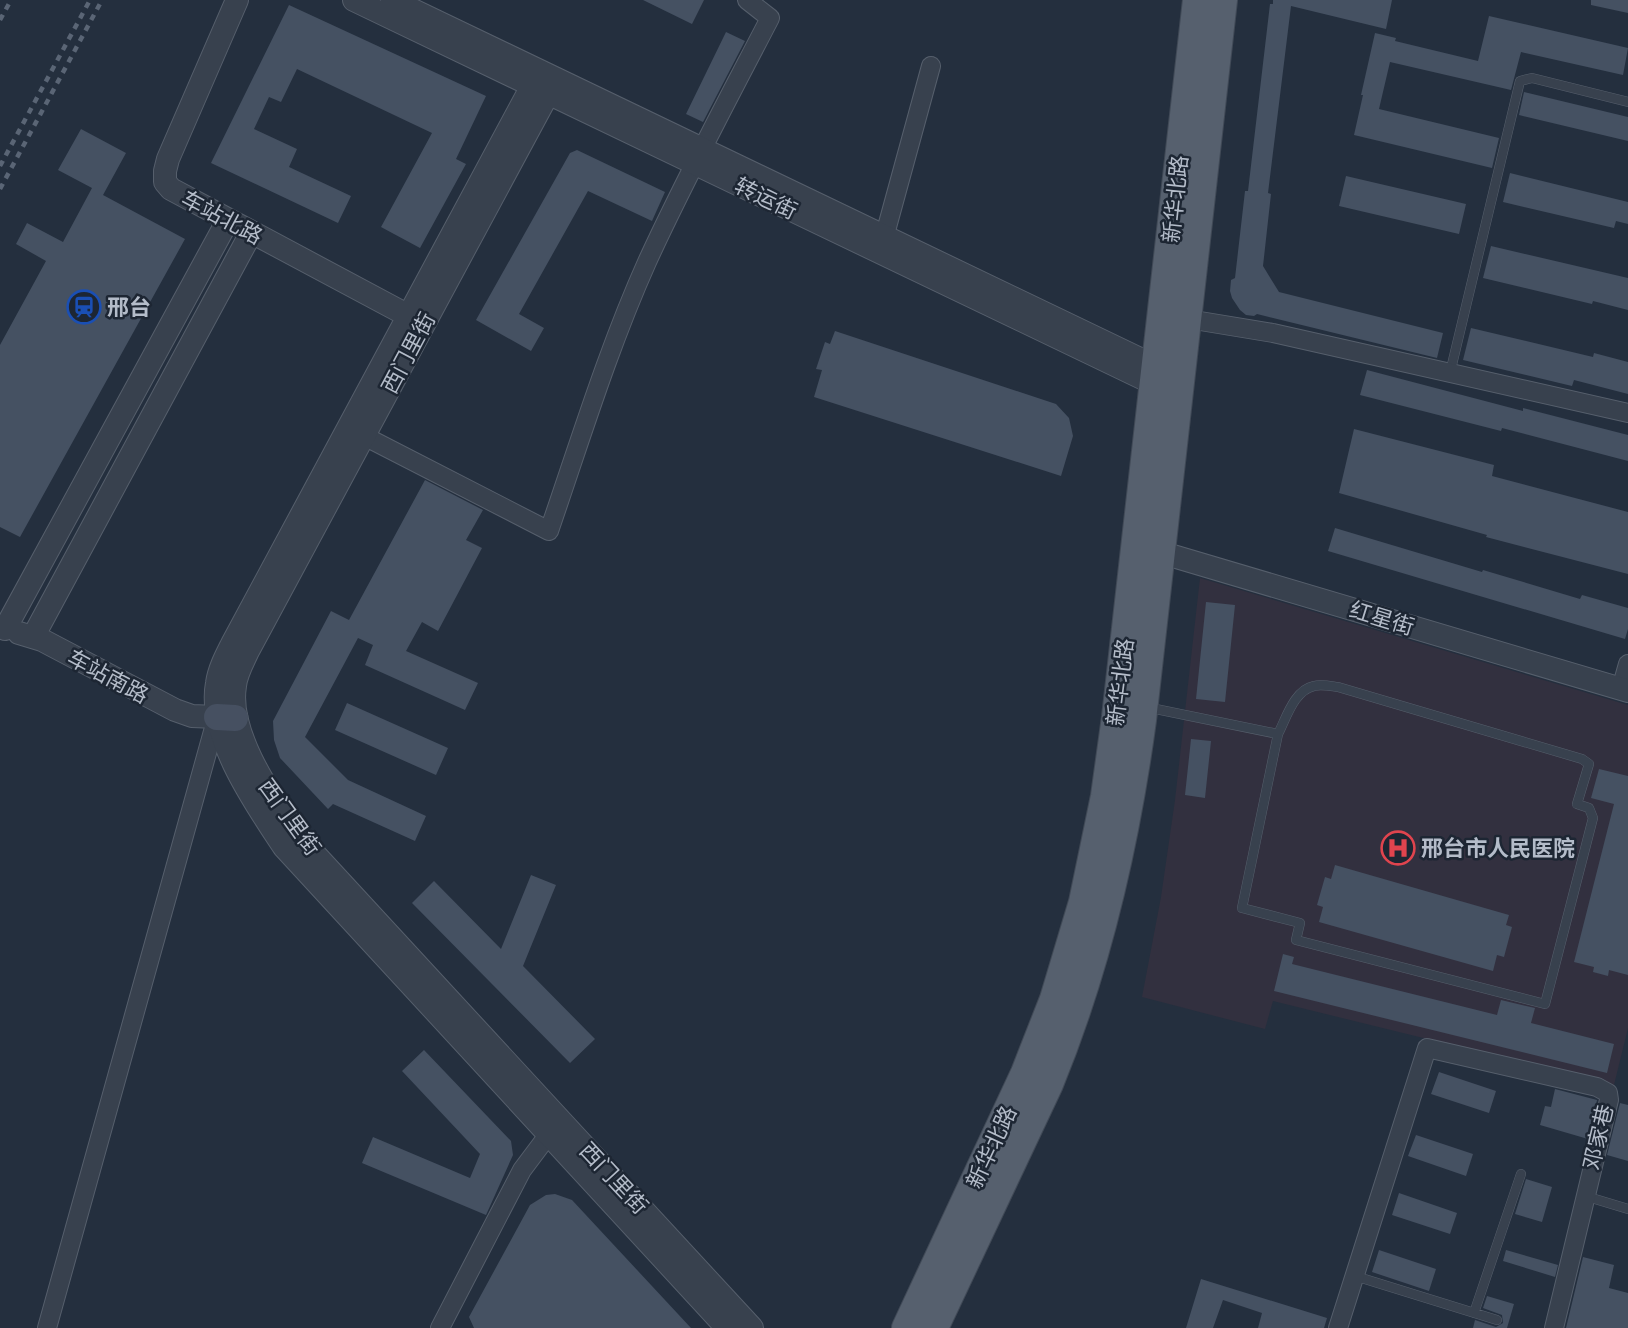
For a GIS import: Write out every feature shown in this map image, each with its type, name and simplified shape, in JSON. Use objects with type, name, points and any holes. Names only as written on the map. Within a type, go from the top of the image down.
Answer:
[{"type":"main road","name":"新华北路","points":[[906,1328],[1025,1073],[1044,1027],[1068,956],[1087,880],[1149,549],[1168,382],[1197,0]]},
{"type":"main road","name":"新华北路","points":[[1168,382],[1188,319],[1223,0]]},
{"type":"main road","name":"新华北路","points":[[934,1328],[1049,1084],[1086,987],[1101,937],[1136,767],[1144,707],[1149,549]]},
{"type":"street","name":"车站北路","points":[[237,0],[178,134],[165,171],[165,182],[171,189],[416,320]]},
{"type":"street","name":"转运街","points":[[354,0],[544,82],[1168,382]]},
{"type":"street","name":"转运街","points":[[392,0],[544,82]]},
{"type":"street","points":[[364,436],[549,531],[623,323],[647,263],[698,156],[770,18],[747,0]]},
{"type":"street","points":[[882,244],[932,66]]},
{"type":"street","points":[[544,82],[416,320],[232,644],[216,684],[226,718],[229,751],[248,794],[284,847],[727,1328]]},
{"type":"street","points":[[3,629],[228,220]]},
{"type":"street","points":[[33,637],[251,232]]},
{"type":"street","points":[[1188,319],[1273,333],[1628,413]]},
{"type":"street","name":"西门里街","points":[[416,320],[364,436],[248,651],[234,686],[226,718],[264,785],[298,836],[752,1328]]},
{"type":"street","name":"红星街","points":[[1149,549],[1624,690]]},
{"type":"street","name":"车站南路","points":[[3,629],[33,637],[174,710],[192,716],[226,718]]},
{"type":"street","points":[[1624,690],[1628,664]]},
{"type":"street","points":[[47,1328],[226,718]]},
{"type":"street","name":"邓家巷","points":[[1355,1276],[1427,1048],[1596,1087],[1605,1091],[1609,1100],[1554,1328]]},
{"type":"street","points":[[440,1328],[522,1170],[549,1134]]},
{"type":"street","points":[[1338,1328],[1355,1276]]},
{"type":"lane","points":[[1450,373],[1520,81],[1532,78],[1628,102]]},
{"type":"lane","points":[[1313,686],[1338,687],[1571,755],[1588,764],[1577,804],[1589,808],[1593,818],[1545,1004],[1296,940],[1300,923],[1242,908],[1278,734],[1297,697],[1304,690],[1313,686]]},
{"type":"lane","points":[[1144,707],[1278,734]]},
{"type":"lane","points":[[1474,1313],[1521,1174]]},
{"type":"lane","points":[[1585,1196],[1628,1209]]},
{"type":"lane","points":[[1355,1276],[1497,1320]]},
{"type":"shaded area","name":"邢台市人民医院","points":[[1200,578],[1628,705],[1628,1028],[1614,1085],[1273,1001],[1265,1029],[1142,997],[1161,897],[1175,800]]},
{"type":"building","points":[[643,0],[704,0],[692,24]]},
{"type":"building","points":[[1273,0],[1392,0],[1386,29],[1291,6],[1268,193],[1271,194],[1263,266],[1279,292],[1443,333],[1437,358],[1257,314],[1246,315],[1232,298],[1231,280],[1235,278],[1245,191],[1248,191],[1270,4],[1273,4]]},
{"type":"building","points":[[1591,0],[1628,0],[1628,13],[1591,5]]},
{"type":"building","points":[[289,5],[486,96],[456,159],[466,164],[420,248],[381,227],[432,133],[297,69],[281,102],[269,97],[254,129],[297,149],[289,167],[351,196],[338,223],[211,163]]},
{"type":"building","points":[[1489,16],[1628,48],[1623,75],[1521,52],[1511,90],[1390,62],[1379,109],[1499,138],[1492,168],[1354,135],[1375,33],[1396,38],[1395,41],[1478,61]]},
{"type":"building","points":[[726,32],[745,41],[703,122],[686,114]]},
{"type":"building","points":[[1524,92],[1628,117],[1628,141],[1519,115]]},
{"type":"building","name":"邢台","points":[[81,129],[126,153],[103,195],[185,239],[20,537],[0,527],[0,345],[46,261],[16,244],[27,223],[63,242],[92,188],[58,170]]},
{"type":"building","points":[[577,150],[665,192],[652,221],[588,191],[519,314],[544,328],[531,351],[476,320],[570,153]]},
{"type":"building","points":[[1510,173],[1628,202],[1628,224],[1616,221],[1614,228],[1503,202]]},
{"type":"building","points":[[1346,176],[1466,204],[1459,234],[1339,206]]},
{"type":"building","points":[[1491,246],[1628,278],[1628,310],[1593,301],[1592,304],[1483,278]]},
{"type":"building","points":[[1471,328],[1593,357],[1594,353],[1628,362],[1628,394],[1574,380],[1572,386],[1463,360]]},
{"type":"building","points":[[835,331],[1056,404],[1069,418],[1073,436],[1061,476],[814,397],[822,370],[816,369],[825,342],[830,344]]},
{"type":"building","points":[[1367,370],[1523,411],[1523,408],[1628,435],[1628,461],[1502,428],[1501,431],[1360,395]]},
{"type":"building","points":[[1354,429],[1494,465],[1492,476],[1628,512],[1628,574],[1486,537],[1487,535],[1339,493]]},
{"type":"building","points":[[425,480],[483,510],[466,540],[482,548],[438,631],[422,622],[406,651],[478,683],[465,710],[365,665],[373,645],[358,638],[305,737],[348,780],[426,816],[415,841],[333,804],[328,809],[280,758],[274,740],[273,721],[331,611],[349,620]]},
{"type":"building","points":[[1335,528],[1580,599],[1582,595],[1628,608],[1628,629],[1625,639],[1328,551]]},
{"type":"building","points":[[1206,602],[1235,605],[1225,702],[1196,699]]},
{"type":"building","points":[[347,703],[448,748],[436,775],[335,730]]},
{"type":"building","points":[[1191,739],[1211,741],[1205,798],[1185,795]]},
{"type":"building","points":[[1599,769],[1628,776],[1628,975],[1609,970],[1608,976],[1593,972],[1594,967],[1574,962],[1614,804],[1591,798]]},
{"type":"building","points":[[1335,865],[1509,915],[1506,925],[1512,927],[1504,957],[1497,955],[1493,971],[1319,922],[1323,907],[1317,905],[1325,877],[1331,879]]},
{"type":"building","points":[[531,875],[556,885],[523,966],[595,1039],[570,1063],[412,903],[434,881],[501,949]]},
{"type":"building","points":[[1283,954],[1294,957],[1292,964],[1497,1015],[1501,1000],[1535,1008],[1531,1023],[1614,1044],[1607,1073],[1274,991]]},
{"type":"building","points":[[424,1050],[511,1141],[513,1155],[486,1215],[362,1163],[373,1137],[470,1178],[480,1154],[402,1071]]},
{"type":"building","points":[[1439,1072],[1496,1091],[1489,1113],[1431,1094]]},
{"type":"building","points":[[1555,1089],[1597,1100],[1588,1139],[1540,1125],[1545,1106],[1551,1107]]},
{"type":"building","points":[[1620,1103],[1628,1105],[1628,1161],[1607,1155]]},
{"type":"building","points":[[1416,1135],[1473,1154],[1466,1176],[1408,1156]]},
{"type":"building","points":[[1526,1179],[1552,1187],[1542,1222],[1515,1214]]},
{"type":"building","points":[[1399,1193],[1457,1213],[1450,1234],[1392,1215]]},
{"type":"building","points":[[555,1194],[572,1200],[691,1328],[474,1328],[469,1317],[530,1205],[546,1195]]},
{"type":"building","points":[[1379,1250],[1436,1269],[1429,1291],[1372,1272]]},
{"type":"building","points":[[1506,1250],[1558,1265],[1555,1277],[1503,1261]]},
{"type":"building","points":[[1583,1257],[1614,1265],[1609,1288],[1628,1293],[1628,1328],[1566,1328]]},
{"type":"building","points":[[1201,1279],[1327,1318],[1324,1328],[1258,1328],[1262,1313],[1223,1300],[1213,1328],[1186,1328]]},
{"type":"building","points":[[1487,1296],[1514,1304],[1507,1328],[1473,1328],[1475,1320],[1496,1327],[1503,1323],[1502,1315],[1483,1308]]},
{"type":"railway","points":[[0,20],[11,0]]},
{"type":"railway","points":[[0,166],[90,0]]},
{"type":"railway","points":[[0,189],[102,0]]},
{"type":"place","name":"邢台","points":[[84,307]]},
{"type":"place","name":"邢台市人民医院","points":[[1398,848]]}]
